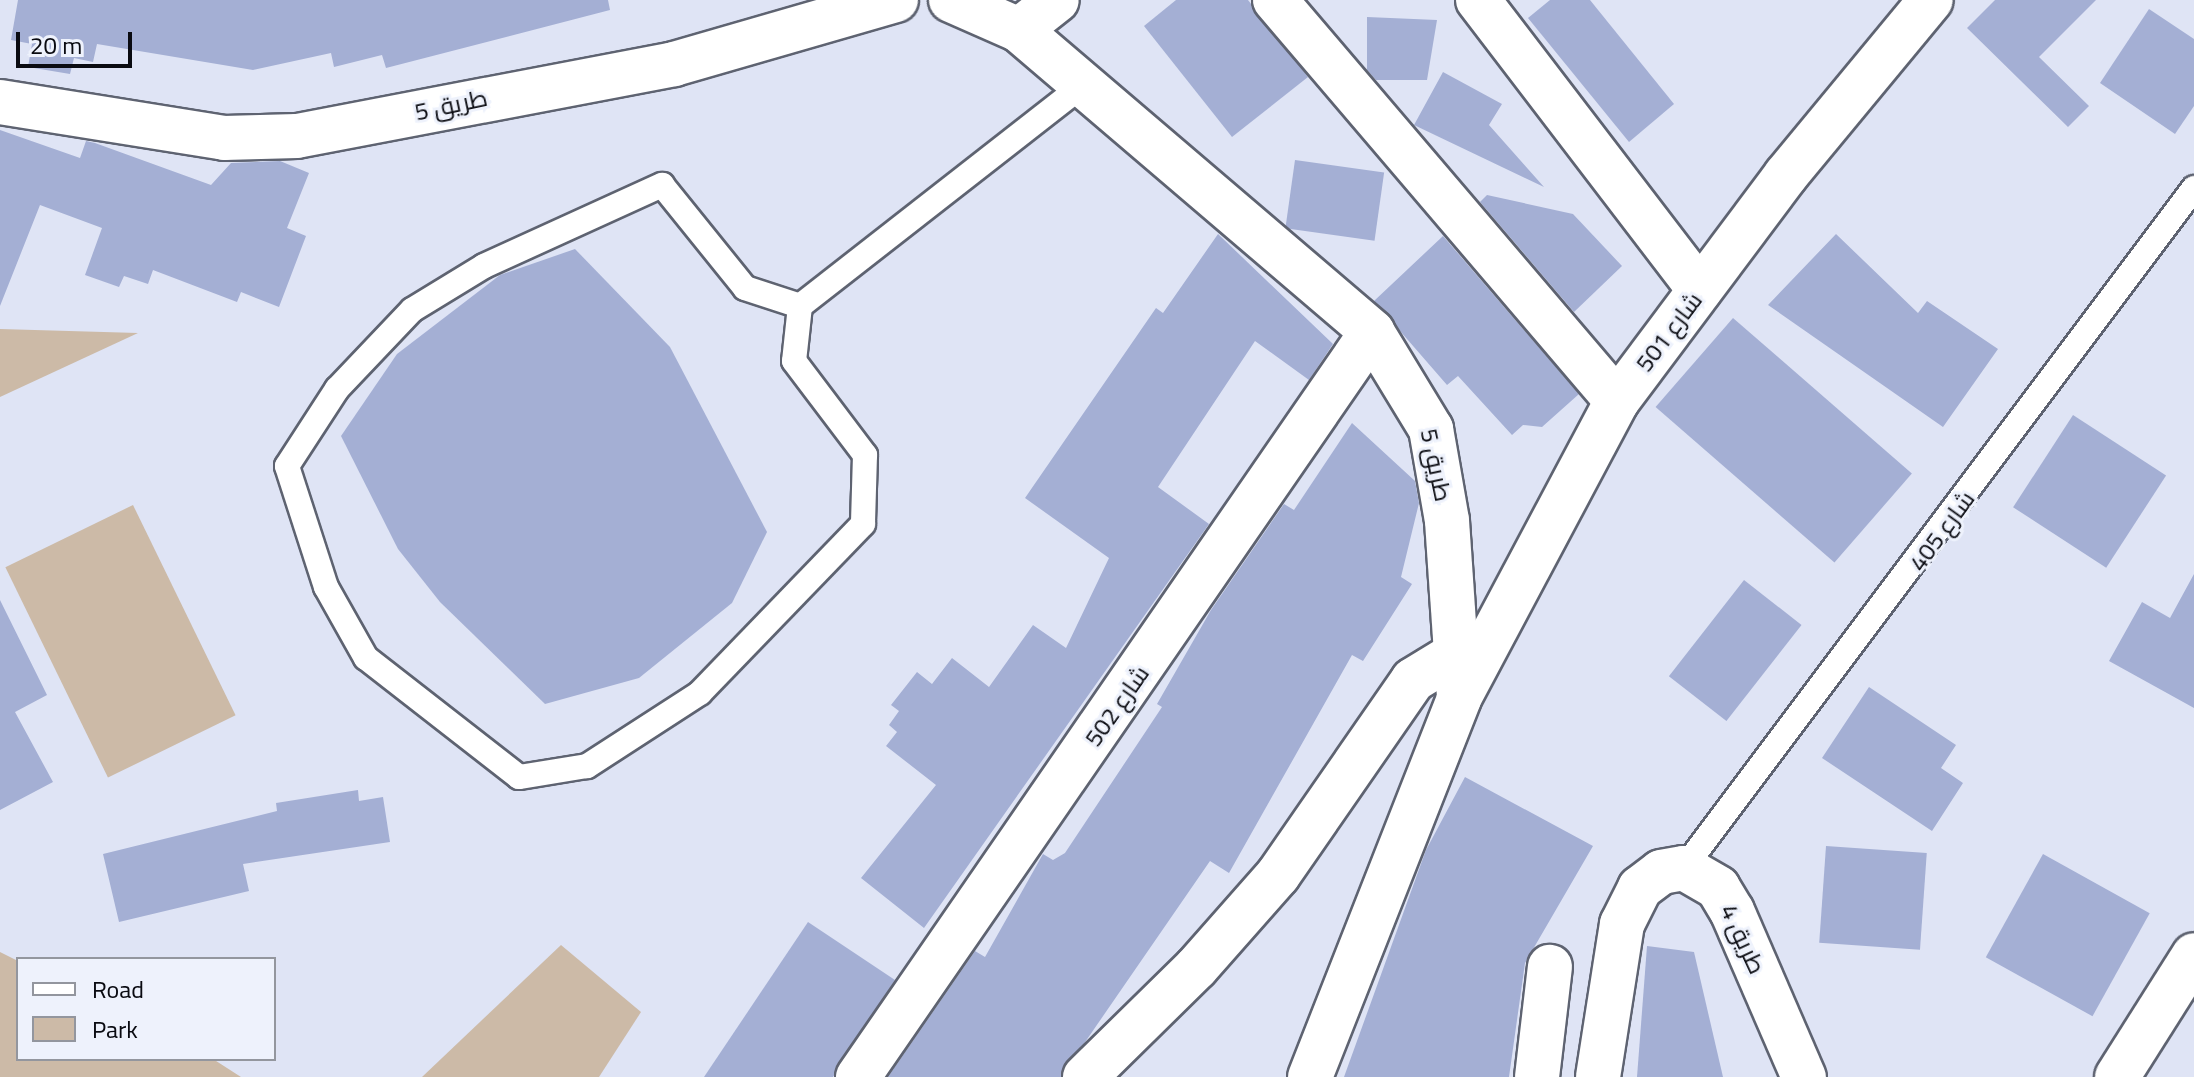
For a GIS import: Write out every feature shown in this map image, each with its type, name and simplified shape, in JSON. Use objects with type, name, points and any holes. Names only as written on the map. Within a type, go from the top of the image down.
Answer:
[{"type":"street","name":"طريق 5","points":[[0,102],[224,138],[297,136],[674,64],[896,0]]},
{"type":"street","name":"طريق 5","points":[[951,0],[1019,30],[1372,332],[1431,429],[1447,521],[1459,698],[1310,1077]]},
{"type":"street","points":[[1019,30],[1057,0]]},
{"type":"street","points":[[1275,0],[1617,401]]},
{"type":"street","points":[[1478,0],[1700,290]]},
{"type":"street","name":"شارع 501","points":[[1459,698],[1617,401],[1700,290],[1931,0]]},
{"type":"street","name":"شارع 502","points":[[858,1077],[1372,332]]},
{"type":"street","points":[[1085,1077],[1278,875],[1397,698],[1454,655]]},
{"type":"street","points":[[1598,1077],[1622,924],[1640,888],[1661,872],[1684,868]]},
{"type":"street","name":"طريق 4","points":[[1684,868],[1718,888],[1732,911],[1804,1077]]},
{"type":"street","points":[[2117,1077],[2194,955]]},
{"type":"street","points":[[1537,1077],[1550,967]]},
{"type":"lane","points":[[800,306],[745,288],[662,185],[484,266],[412,310],[337,389],[287,466],[326,587],[366,658],[519,777],[587,766],[700,693],[863,524],[865,455],[794,361],[800,306],[1084,84]]},
{"type":"lane","name":"شارع 405","points":[[1684,868],[2194,188]]},
{"type":"green space","points":[[0,329],[138,333],[0,397]]},
{"type":"green space","points":[[133,505],[236,715],[108,778],[5,567]]},
{"type":"green space","points":[[561,945],[641,1012],[599,1077],[422,1077]]},
{"type":"green space","points":[[0,952],[16,960],[16,1061],[216,1061],[241,1077],[0,1077]]},
{"type":"building","points":[[18,0],[608,0],[610,10],[386,68],[382,55],[334,67],[331,53],[253,70],[97,44],[93,62],[74,58],[70,74],[28,67],[32,44],[11,40]]},
{"type":"building","points":[[1176,0],[1248,0],[1308,77],[1232,137],[1144,26]]},
{"type":"building","points":[[1550,0],[1590,0],[1674,104],[1629,142],[1528,18]]},
{"type":"building","points":[[1995,0],[2096,0],[2039,57],[2089,106],[2068,127],[1967,28]]},
{"type":"building","points":[[2149,9],[2194,39],[2194,106],[2175,134],[2100,83]]},
{"type":"building","points":[[1367,17],[1437,20],[1427,80],[1376,80],[1367,70]]},
{"type":"building","points":[[1443,72],[1502,104],[1489,125],[1544,187],[1414,125]]},
{"type":"building","points":[[0,130],[80,158],[86,141],[95,143],[211,185],[231,163],[280,161],[309,173],[287,228],[306,236],[279,307],[241,292],[237,302],[153,270],[148,284],[124,276],[119,287],[85,275],[102,228],[40,205],[0,306]]},
{"type":"building","points":[[1295,160],[1384,173],[1375,241],[1285,228]]},
{"type":"building","points":[[1487,195],[1573,214],[1622,266],[1574,312],[1480,202]]},
{"type":"building","points":[[1218,234],[1333,344],[1309,380],[1255,341],[1158,487],[1209,524],[924,928],[861,878],[936,785],[886,746],[897,732],[889,725],[899,711],[891,705],[917,672],[932,684],[952,658],[989,687],[1033,625],[1066,648],[1109,558],[1025,498],[1156,308],[1163,313]]},
{"type":"building","points":[[1836,234],[1918,313],[1927,301],[1998,349],[1943,427],[1768,305]]},
{"type":"building","points":[[1443,236],[1579,394],[1542,427],[1523,425],[1512,435],[1458,376],[1447,385],[1374,301]]},
{"type":"building","points":[[575,249],[670,347],[767,532],[732,603],[639,678],[545,704],[440,602],[398,549],[341,436],[397,354],[500,275]]},
{"type":"building","points":[[1733,318],[1912,473],[1834,563],[1656,407]]},
{"type":"building","points":[[2073,415],[2166,475],[2106,568],[2013,507]]},
{"type":"building","points":[[1352,423],[1415,481],[1419,503],[1401,577],[1412,584],[1363,661],[1352,655],[1229,873],[1210,861],[1061,1077],[888,1077],[975,951],[985,957],[1043,854],[1053,860],[1065,853],[1162,707],[1157,704],[1211,610],[1284,504],[1294,510]]},
{"type":"building","points":[[2194,574],[2194,708],[2109,661],[2142,602],[2170,618]]},
{"type":"building","points":[[1744,580],[1802,625],[1726,721],[1669,676]]},
{"type":"building","points":[[0,600],[47,695],[15,712],[53,782],[0,810]]},
{"type":"building","points":[[1869,687],[1956,745],[1941,768],[1963,783],[1932,831],[1822,758]]},
{"type":"building","points":[[1465,777],[1593,846],[1525,963],[1509,1077],[1344,1077],[1426,850]]},
{"type":"building","points":[[358,790],[359,801],[383,797],[390,842],[243,864],[249,891],[119,922],[103,854],[277,811],[276,803]]},
{"type":"building","points":[[1826,846],[1927,853],[1920,950],[1819,943]]},
{"type":"building","points":[[2043,854],[2150,913],[2092,1016],[1986,957]]},
{"type":"building","points":[[808,922],[895,980],[833,1077],[704,1077]]},
{"type":"building","points":[[1647,946],[1694,952],[1723,1077],[1637,1077]]}]
